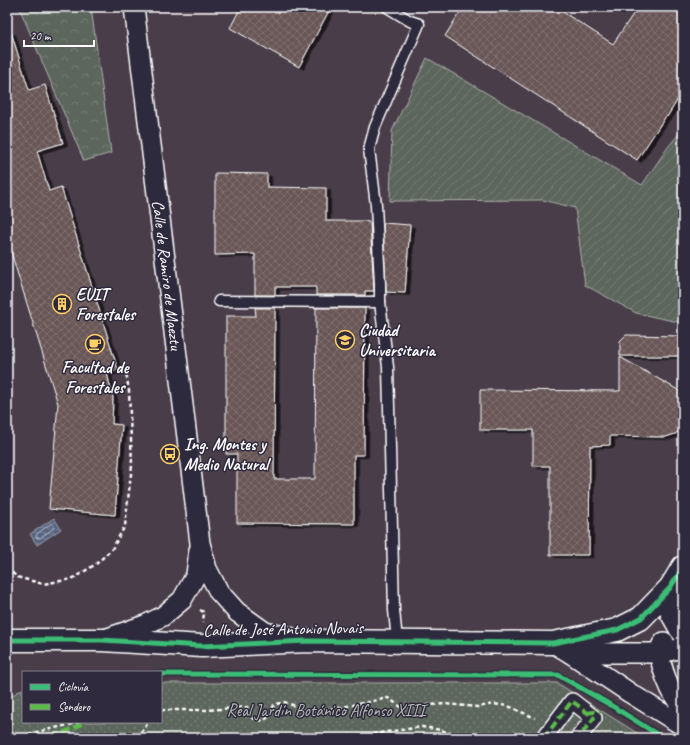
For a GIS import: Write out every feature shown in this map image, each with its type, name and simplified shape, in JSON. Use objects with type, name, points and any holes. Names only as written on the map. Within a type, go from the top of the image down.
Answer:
[{"type":"street","name":"Calle de Ramiro de Maeztu","points":[[134,7],[200,543],[207,569],[220,592],[237,612],[265,632],[307,641]]},
{"type":"street","name":"Calle de Ramiro de Maeztu","points":[[102,640],[145,625],[163,616],[182,600],[196,575],[200,543]]},
{"type":"street","name":"Calle de José Antonio Novais","points":[[9,639],[102,640],[202,646],[307,641],[397,641],[561,648],[617,630],[641,618],[670,588],[683,568]]},
{"type":"street","points":[[670,588],[670,613],[683,634]]},
{"type":"street","points":[[683,643],[672,641],[664,642],[661,646],[660,653],[667,682],[683,708]]},
{"type":"street","points":[[561,648],[660,653],[683,648]]},
{"type":"street","points":[[561,648],[683,726]]},
{"type":"street","points":[[548,733],[572,701],[594,712],[594,718],[578,738]]},
{"type":"lane","points":[[387,7],[410,21],[419,24],[375,127],[370,149],[376,205],[380,302],[388,367],[394,610],[397,641]]},
{"type":"lane","points":[[219,301],[380,302]]},
{"type":"path","points":[[7,568],[17,577],[43,584],[72,579],[96,564],[112,550],[125,526],[132,465],[129,391],[124,360]]},
{"type":"path","points":[[197,608],[204,612],[203,626]]},
{"type":"path","points":[[162,710],[206,710],[247,707],[252,718],[263,721],[270,716],[274,705],[284,702],[304,709],[314,710],[338,708],[388,698],[401,707],[446,704],[478,707],[494,704],[508,706],[537,719],[548,733]]},
{"type":"path","points":[[22,738],[32,733],[77,723]]},
{"type":"path","points":[[136,738],[148,723]]},
{"type":"path","points":[[345,738],[422,727],[441,730],[462,738]]},
{"type":"path","points":[[492,738],[502,736],[517,738]]},
{"type":"shaded area","name":"Ciudad Universitaria","points":[[7,7],[683,7],[683,738],[7,738]]},
{"type":"green space","points":[[19,7],[91,7],[111,153],[84,161]]},
{"type":"green space","points":[[427,58],[642,185],[668,147],[683,129],[683,323],[636,313],[585,285],[575,208],[543,200],[390,201],[392,131]]},
{"type":"green space","name":"Real Jardín Botánico Alfonso XIII","points":[[162,683],[557,683],[645,738],[7,738],[7,699],[22,689],[22,723],[162,723]]},
{"type":"water","points":[[54,518],[61,529],[37,545],[30,534]]},
{"type":"building","points":[[241,7],[331,7],[299,67],[230,28]]},
{"type":"building","points":[[463,7],[555,7],[613,44],[638,7],[683,7],[683,91],[637,160],[445,36]]},
{"type":"building","name":"EUIT Forestales","points":[[11,32],[29,90],[45,85],[63,143],[37,151],[49,191],[61,187],[118,370],[107,373],[113,398],[112,424],[122,425],[115,515],[49,509],[58,404],[7,239],[7,33]]},
{"type":"building","points":[[215,173],[267,174],[267,187],[326,188],[326,221],[370,222],[374,291],[365,291],[365,295],[316,295],[316,287],[275,287],[275,295],[255,295],[255,254],[215,255]]},
{"type":"building","points":[[383,223],[410,225],[405,293],[386,292]]},
{"type":"building","points":[[255,308],[275,308],[274,479],[315,479],[316,308],[365,308],[364,455],[354,455],[354,524],[237,523],[237,454],[226,454],[226,316],[256,316]]},
{"type":"building","points":[[626,335],[683,336],[683,356],[620,356],[620,341]]},
{"type":"building","points":[[620,357],[683,393],[683,428],[675,434],[666,437],[610,436],[610,445],[590,446],[589,555],[550,555],[550,466],[533,466],[533,430],[480,430],[480,390],[620,391]]},
{"type":"marked path","points":[[544,738],[572,701],[594,718],[578,738]]},
{"type":"marked path","points":[[587,713],[600,711]]},
{"type":"marked path","points":[[54,738],[55,735],[70,730],[82,723]]},
{"type":"cycle path","points":[[7,641],[102,640],[202,646],[307,641],[553,643],[617,630],[641,618],[670,588],[683,567]]},
{"type":"cycle path","points":[[162,674],[558,675],[609,704],[663,738]]},
{"type":"place","name":"EUIT Forestales","points":[[62,304]]},
{"type":"place","name":"Ciudad Universitaria","points":[[345,340]]},
{"type":"place","name":"Facultad de Forestales","points":[[95,344]]},
{"type":"place","name":"Ing. Montes y Medio Natural","points":[[170,454]]}]
